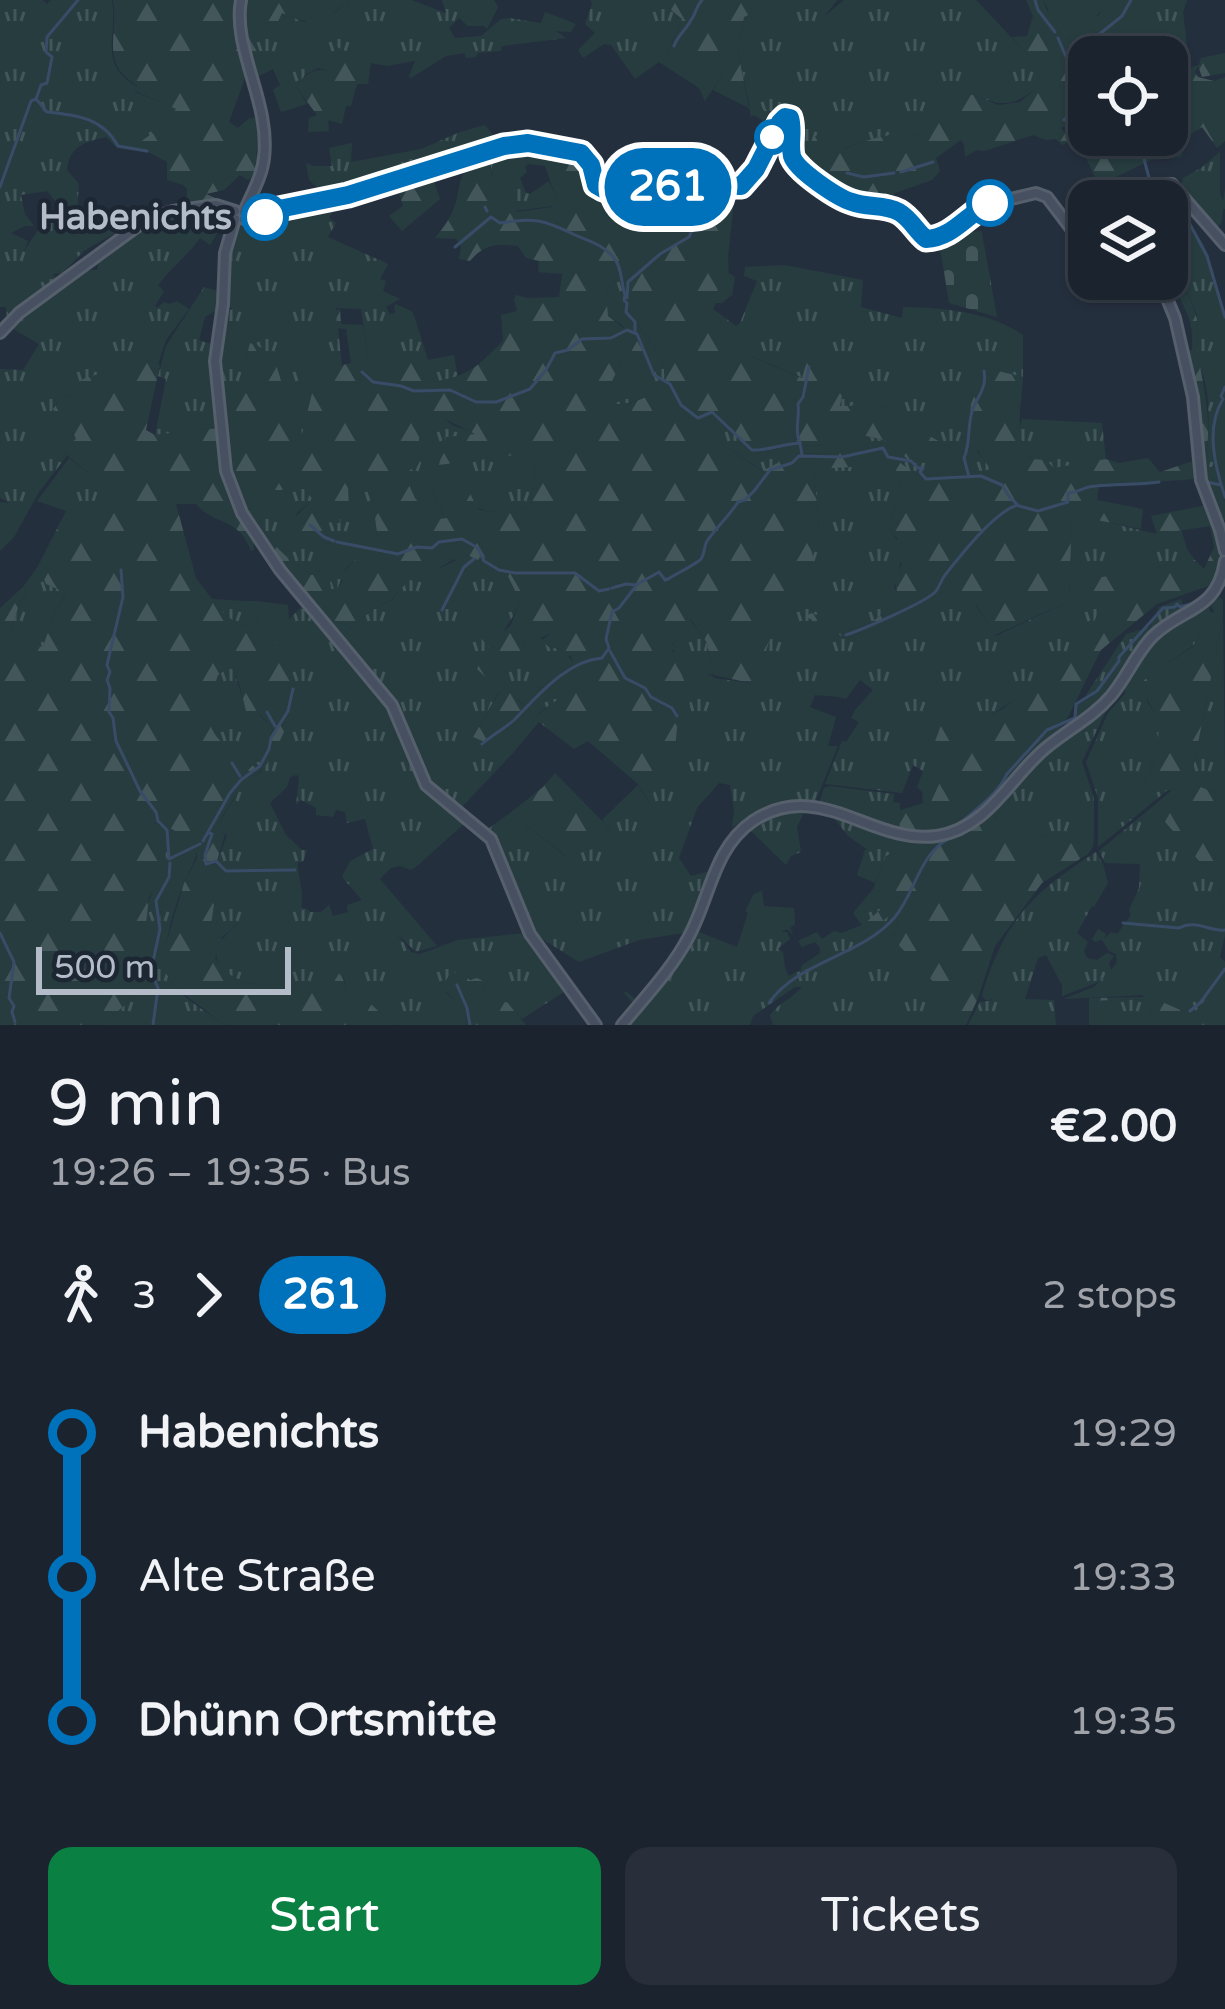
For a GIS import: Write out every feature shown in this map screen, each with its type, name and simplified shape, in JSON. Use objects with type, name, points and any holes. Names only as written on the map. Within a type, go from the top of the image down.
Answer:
[{"type":"main road","points":[[241,0],[239,26],[263,113],[265,158],[227,244],[216,372],[226,471],[242,513],[283,574],[392,705],[426,785],[490,839],[529,932],[596,1025]]},
{"type":"main road","points":[[0,333],[15,316],[142,223],[173,211],[212,206],[256,221],[279,209],[348,195],[521,143],[581,153],[591,165],[596,185],[611,193],[694,180],[738,186],[748,180],[780,122],[789,117],[796,164],[846,200],[902,214],[926,239],[948,234],[991,203],[1039,193],[1068,226]]},
{"type":"main road","points":[[1188,201],[1225,245]]},
{"type":"main road","points":[[1168,300],[1193,397],[1201,480],[1225,551]]},
{"type":"main road","points":[[622,1025],[680,952],[722,858],[749,824],[782,808],[809,806],[916,836],[968,826],[1045,749],[1106,701],[1151,638],[1202,605],[1216,589],[1225,562]]},
{"type":"green space","points":[[0,0],[43,0],[47,4],[51,0],[112,0],[117,68],[137,86],[135,92],[177,109],[136,146],[117,139],[117,148],[106,137],[75,150],[67,170],[79,184],[72,221],[47,191],[21,195],[25,214],[34,226],[11,233],[28,241],[24,251],[43,223],[75,223],[79,213],[117,232],[85,250],[62,273],[53,274],[56,280],[7,320],[6,307],[0,307]]},
{"type":"green space","points":[[113,0],[349,0],[318,21],[282,13],[271,37],[254,39],[259,56],[249,67],[229,122],[238,128],[262,116],[256,152],[260,168],[256,177],[248,180],[240,175],[224,190],[206,194],[228,206],[186,207],[187,189],[167,180],[167,162],[150,153],[117,148],[117,137],[136,145],[176,109],[135,91],[137,85],[118,68]]},
{"type":"green space","points":[[349,0],[411,0],[446,13],[442,0],[494,0],[498,7],[487,29],[468,26],[459,18],[449,28],[455,38],[481,36],[501,19],[541,23],[545,12],[576,24],[571,32],[556,31],[566,38],[502,46],[501,51],[476,57],[465,58],[465,53],[446,56],[411,78],[415,61],[387,66],[337,48],[329,71],[318,68],[296,87],[307,104],[281,112],[273,90],[280,85],[273,69],[255,78],[251,64],[259,56],[253,39],[260,34],[271,36],[282,13],[304,22],[336,12]]},
{"type":"green space","points":[[590,0],[659,0],[682,19],[668,52],[730,53],[725,71],[705,101],[699,88],[659,62],[635,79],[611,45],[604,44],[583,58],[578,50],[595,33],[585,24]]},
{"type":"green space","points":[[659,0],[763,0],[756,12],[744,17],[738,52],[749,107],[781,115],[774,128],[751,117],[749,108],[713,90],[729,54],[692,65],[668,53],[682,19]]},
{"type":"green space","points":[[763,0],[837,0],[825,16],[844,0],[976,0],[1031,58],[1042,83],[1010,102],[973,95],[929,137],[879,137],[802,167],[796,162],[793,118],[785,113],[787,104],[781,115],[750,108],[738,52],[744,17],[756,12]]},
{"type":"green space","points":[[1026,0],[1043,0],[1047,11],[1088,24],[1100,14],[1102,0],[1130,0],[1097,36],[1068,36],[1068,124],[1061,128],[1068,142],[1062,145],[1056,139],[1033,135],[965,157],[961,140],[936,158],[940,171],[932,180],[895,193],[890,207],[842,201],[800,173],[815,136],[844,149],[885,136],[928,137],[951,95],[973,95],[999,105],[1020,102],[1042,83],[1031,58],[1012,37],[1027,36],[1033,16]]},
{"type":"green space","points":[[1043,0],[1102,0],[1103,8],[1086,30],[1065,41]]},
{"type":"green space","points":[[1130,0],[1187,0],[1186,36],[1097,36],[1122,15]]},
{"type":"green space","points":[[337,47],[371,63],[368,84],[357,84],[342,124],[328,120],[329,131],[308,132],[309,118],[317,115],[296,87],[310,73],[329,71]]},
{"type":"green space","points":[[1225,53],[1225,73],[1202,77],[1198,66],[1195,72],[1198,77],[1214,81],[1225,77],[1225,141],[1217,148],[1202,127],[1188,141],[1188,68],[1199,65],[1201,58]]},
{"type":"green space","points":[[485,125],[497,140],[480,152],[392,180],[388,170],[368,188],[327,196],[309,180],[306,163],[332,166],[329,148],[352,143],[351,162],[421,149]]},
{"type":"green space","points":[[518,145],[528,164],[520,178],[526,193],[549,181],[556,197],[553,206],[515,211],[511,182],[492,179],[494,151]]},
{"type":"green space","points":[[518,145],[578,153],[586,161],[594,193],[613,199],[622,197],[615,157],[706,173],[703,178],[732,188],[729,278],[701,309],[710,323],[732,345],[802,378],[810,351],[848,366],[840,406],[891,408],[952,453],[929,463],[912,463],[887,441],[866,436],[839,445],[786,446],[759,454],[716,418],[705,419],[723,445],[762,471],[798,453],[877,446],[917,475],[991,470],[968,436],[971,404],[986,368],[1023,377],[1020,431],[1032,459],[1046,460],[1054,468],[1148,458],[1160,472],[1193,461],[1195,479],[1099,486],[1097,500],[1143,509],[1141,529],[1072,515],[1069,601],[995,635],[976,604],[959,606],[950,588],[902,620],[845,638],[805,616],[812,613],[845,631],[869,624],[901,599],[895,581],[902,564],[897,538],[889,530],[901,480],[895,462],[887,468],[859,456],[852,467],[814,469],[819,529],[809,541],[813,584],[802,602],[774,627],[755,684],[713,675],[707,643],[690,618],[671,647],[690,706],[677,707],[657,683],[629,674],[635,685],[678,718],[675,749],[649,802],[638,784],[588,741],[574,749],[539,722],[512,754],[473,737],[500,691],[477,669],[489,647],[475,632],[491,626],[502,633],[511,625],[520,601],[505,570],[481,555],[478,560],[467,555],[458,562],[454,559],[439,568],[435,564],[423,572],[419,582],[409,580],[390,601],[345,631],[352,652],[291,581],[248,516],[225,457],[219,382],[240,382],[250,343],[265,350],[277,366],[302,434],[314,385],[301,381],[298,368],[319,371],[351,363],[346,329],[337,328],[336,310],[340,309],[341,324],[363,325],[369,363],[423,363],[434,382],[473,368],[503,341],[501,315],[517,311],[516,295],[559,297],[562,274],[538,272],[539,261],[526,258],[518,246],[492,246],[470,261],[459,259],[461,247],[456,239],[435,238],[452,212],[464,174],[489,158],[492,179],[511,182],[516,212],[552,207],[556,197],[545,166],[528,164]],"holes":[[[622,276],[630,311],[664,367],[663,387],[629,403],[616,404],[608,389],[620,365],[628,382],[634,384],[655,373],[635,337],[608,316],[606,290]],[[427,403],[435,414],[475,434],[446,437],[439,465],[531,453],[535,468],[530,508],[478,509],[461,476],[452,472],[429,478],[447,518],[433,520],[415,498],[403,472],[419,462],[419,414]],[[301,486],[313,499],[290,522],[291,532],[333,545],[323,522],[340,523],[339,508],[349,510],[348,486],[371,489],[378,540],[368,547],[352,540],[355,560],[342,574],[337,590],[331,589],[329,576],[334,565],[326,560],[311,575],[280,550],[263,528],[258,503],[262,490]],[[550,627],[552,632],[541,641],[560,649],[557,653],[563,659],[570,655],[575,673],[570,690],[536,716],[527,709],[545,689],[523,705],[497,680],[525,645],[526,634]]]},
{"type":"green space","points":[[1220,152],[1220,194],[1223,202],[1225,188],[1225,209],[1214,230],[1188,199],[1188,180],[1182,180]]},
{"type":"green space","points":[[1181,156],[1151,160],[1109,180],[1097,180],[1086,158]]},
{"type":"green space","points":[[431,173],[440,199],[402,231],[389,216],[403,206],[396,184]]},
{"type":"green space","points":[[331,201],[337,205],[329,218],[336,223],[328,237],[388,264],[380,279],[386,281],[383,291],[400,299],[386,307],[390,314],[395,313],[396,304],[413,312],[428,360],[454,355],[458,377],[434,382],[423,363],[369,363],[361,309],[336,308],[342,366],[298,369],[301,380],[315,384],[302,436],[277,367],[265,351],[250,343],[240,382],[219,382],[218,355],[233,309],[226,262],[237,226],[266,224],[284,210]]},
{"type":"green space","points":[[208,210],[226,219],[210,245],[200,238],[158,285],[164,291],[157,308],[177,301],[189,309],[166,340],[158,364],[144,359],[73,395],[62,396],[53,408],[76,440],[14,537],[0,551],[0,502],[10,503],[0,498],[0,369],[23,370],[39,344],[8,326],[81,270],[97,270],[99,262],[140,230]]},
{"type":"green space","points":[[1188,221],[1208,254],[1225,314],[1225,503],[1217,468],[1204,466],[1207,390],[1198,356],[1195,309],[1188,295]]},
{"type":"green space","points":[[981,231],[997,317],[949,303],[939,241],[952,234]]},
{"type":"green space","points":[[784,265],[863,280],[861,307],[902,318],[903,307],[965,312],[1023,335],[1023,377],[986,368],[977,451],[992,470],[917,475],[897,461],[901,480],[889,530],[900,550],[894,587],[901,599],[898,603],[869,624],[845,631],[812,613],[807,616],[845,638],[902,620],[950,587],[975,604],[996,636],[1069,601],[1072,514],[1157,534],[1181,529],[1195,560],[1091,579],[1100,611],[1079,654],[990,716],[973,738],[948,723],[948,713],[941,780],[930,806],[923,803],[917,787],[923,771],[913,765],[902,793],[825,784],[842,741],[846,742],[859,722],[851,718],[855,710],[873,690],[860,680],[846,699],[815,695],[810,707],[836,717],[828,746],[838,746],[816,800],[770,805],[732,828],[730,785],[719,783],[697,808],[679,858],[691,876],[714,870],[684,942],[637,1003],[634,1004],[624,993],[637,1001],[684,933],[639,940],[579,962],[531,932],[485,831],[510,813],[567,857],[612,831],[602,820],[638,785],[648,801],[677,718],[635,685],[628,673],[657,683],[677,707],[679,671],[671,648],[689,618],[707,643],[713,675],[707,673],[715,678],[755,684],[774,627],[802,602],[813,556],[809,541],[819,529],[814,469],[858,455],[887,468],[877,446],[798,453],[763,471],[723,445],[704,419],[715,417],[759,454],[786,446],[839,445],[866,436],[887,441],[913,463],[951,448],[891,408],[840,407],[847,366],[803,378],[739,351],[711,330],[700,309],[729,273],[735,277],[732,295],[713,309],[736,326],[757,281],[744,276],[745,267]]},
{"type":"green space","points":[[622,275],[630,311],[660,358],[665,377],[658,390],[616,404],[607,389],[621,364],[634,384],[654,372],[622,325],[608,316],[606,291]]},
{"type":"green space","points":[[204,287],[222,292],[219,314],[205,317],[199,340],[215,345],[219,428],[155,435],[166,379],[158,376],[166,346]]},
{"type":"green space","points":[[1188,295],[1197,320],[1208,423],[1203,466],[1186,352],[1192,350],[1189,318],[1181,300],[1188,300]]},
{"type":"green space","points":[[144,359],[160,365],[146,430],[155,435],[219,428],[222,461],[253,536],[254,550],[240,532],[196,504],[176,504],[196,578],[212,599],[244,601],[214,605],[238,625],[251,626],[246,617],[253,614],[260,630],[282,650],[299,692],[271,758],[242,787],[218,825],[225,834],[217,861],[230,863],[230,878],[214,905],[210,931],[222,939],[215,958],[233,977],[257,984],[311,983],[312,978],[334,971],[343,979],[348,996],[372,1005],[393,1025],[225,1025],[176,988],[165,972],[165,947],[197,851],[185,849],[174,830],[153,822],[170,868],[158,931],[157,885],[149,897],[138,993],[106,1022],[94,1025],[0,1025],[0,608],[23,587],[27,592],[10,637],[43,647],[66,593],[46,584],[38,566],[66,511],[83,509],[110,490],[64,453],[76,439],[53,409],[62,396],[73,395],[83,379]],"holes":[[[232,666],[249,723],[260,714],[273,729],[260,765],[252,766],[236,784],[217,757],[226,745],[210,723],[207,707],[213,702],[203,696],[218,675]]]},
{"type":"green space","points":[[427,403],[452,425],[478,434],[463,437],[439,465],[531,453],[535,468],[530,508],[488,512],[429,486],[447,519],[433,520],[402,471],[419,463],[419,414]]},
{"type":"green space","points":[[1022,419],[1102,423],[1106,459],[1047,467],[1022,445]]},
{"type":"green space","points":[[69,458],[111,490],[83,509],[66,511],[37,501]]},
{"type":"green space","points":[[1203,466],[1216,468],[1225,503],[1222,520]]},
{"type":"green space","points":[[294,485],[313,499],[297,513],[291,531],[332,545],[322,520],[339,508],[348,509],[348,486],[371,488],[378,541],[346,568],[337,590],[331,589],[326,560],[311,575],[279,549],[263,528],[258,503],[262,490]]},
{"type":"green space","points":[[1207,505],[1220,545],[1215,586],[1157,604],[1101,650],[1065,723],[985,807],[946,830],[931,834],[900,830],[898,811],[923,803],[929,806],[941,780],[924,771],[947,709],[948,723],[973,738],[990,716],[1062,654],[1079,653],[1099,611],[1082,589],[1091,579],[1195,560],[1204,569],[1214,547],[1210,526],[1157,534],[1151,516]]},
{"type":"green space","points":[[480,554],[505,570],[520,601],[478,669],[500,690],[473,737],[512,754],[458,811],[426,782],[401,720],[353,654],[344,632],[391,601],[425,568],[435,564],[440,568]]},
{"type":"green space","points":[[38,566],[46,584],[66,592],[43,648],[10,637],[27,593],[23,587]]},
{"type":"green space","points":[[282,576],[391,707],[424,785],[490,841],[493,849],[466,822],[411,870],[391,868],[380,879],[437,946],[416,952],[397,934],[411,952],[420,954],[458,940],[525,933],[573,996],[567,990],[522,1019],[507,1003],[487,995],[485,987],[463,974],[446,993],[460,1005],[468,1023],[393,1025],[372,1005],[348,996],[344,978],[329,970],[302,985],[271,986],[238,979],[218,963],[220,943],[241,921],[221,938],[210,931],[214,905],[230,878],[217,862],[227,835],[218,825],[247,780],[261,772],[272,755],[298,692],[260,630],[260,622],[248,614],[252,626],[238,625],[214,605],[256,601],[288,605],[289,619],[304,605]],"holes":[[[299,776],[296,805],[301,800],[316,808],[316,815],[333,817],[336,810],[345,812],[347,823],[365,819],[373,849],[350,861],[342,877],[362,900],[347,905],[348,912],[333,916],[329,905],[321,912],[306,908],[300,912],[304,908],[298,862],[303,862],[307,850],[286,835],[270,803],[287,787],[290,777]]]},
{"type":"green space","points":[[1217,594],[1209,608],[1218,620],[1202,631],[1193,646],[1155,670],[1147,701],[1157,719],[1159,736],[1142,790],[1169,789],[1098,847],[1098,798],[1086,762],[1108,713],[1160,634],[1200,611]]},
{"type":"green space","points":[[1181,599],[1185,611],[1152,631],[1100,702],[1076,717],[1074,707],[1092,696],[1086,695],[1126,634],[1150,627],[1159,607]]},
{"type":"green space","points":[[1223,599],[1223,617],[1191,779],[1216,793],[1225,775],[1225,935],[1187,921],[1218,922],[1224,908],[1220,885],[1152,807],[1172,790],[1142,790],[1155,756],[1158,729],[1140,684],[1193,647],[1202,631],[1218,620],[1211,605]]},
{"type":"green space","points":[[1223,617],[1225,775],[1217,793],[1191,779]]},
{"type":"green space","points":[[550,626],[552,632],[541,638],[569,657],[576,676],[569,691],[536,716],[527,709],[545,688],[524,705],[496,680],[525,645],[526,634]]},
{"type":"green space","points":[[232,665],[250,722],[259,714],[273,729],[260,765],[252,766],[236,785],[216,757],[218,740],[211,731],[203,696],[217,674]]},
{"type":"green space","points":[[1122,690],[1082,762],[1094,798],[1094,836],[1084,844],[1033,834],[992,813],[1029,769]]},
{"type":"green space","points":[[555,773],[612,831],[599,847],[568,857],[510,813]]},
{"type":"green space","points":[[829,786],[894,794],[893,802],[900,803],[900,830],[819,803]]},
{"type":"green space","points":[[1152,807],[1220,885],[1224,909],[1218,922],[1189,923],[1202,923],[1225,935],[1220,957],[1225,962],[1225,979],[1192,1015],[1145,995],[1063,999],[1094,987],[1105,976],[1062,996],[1062,985],[1046,955],[1038,958],[1025,999],[1054,1000],[1056,1025],[968,1025],[980,1002],[994,1000],[982,995],[1000,947],[1023,911],[1054,881],[1096,852],[1108,883],[1077,933],[1088,942],[1087,958],[1114,956],[1111,970],[1116,954],[1102,940],[1092,939],[1098,929],[1106,934],[1104,939],[1111,932],[1117,934],[1131,915],[1140,864],[1105,863],[1099,851]]},
{"type":"green space","points":[[806,808],[797,827],[801,852],[786,865],[751,831],[776,815]]},
{"type":"green space","points":[[823,811],[906,837],[904,851],[886,856],[875,883],[857,875],[868,850]]},
{"type":"green space","points":[[992,813],[1033,834],[1084,844],[1094,836],[1093,847],[1042,883],[995,946],[966,1025],[941,1025],[927,1011],[944,993],[891,937],[900,931],[896,920],[901,914],[890,915],[868,933],[863,925],[889,902],[897,909],[900,899],[873,889],[886,856],[903,851],[906,837],[952,836]]},
{"type":"green space","points":[[151,822],[174,830],[197,851],[169,931],[168,976],[186,997],[225,1025],[94,1025],[106,1022],[138,993],[144,922],[157,883],[160,919],[163,895]]},
{"type":"green space","points":[[873,889],[901,899],[902,915],[896,920],[900,931],[892,936],[944,993],[928,1011],[941,1025],[773,1025],[770,1015],[802,987],[795,987],[753,1016],[750,1025],[629,1025],[667,978],[696,931],[737,947],[754,894],[762,891],[764,906],[794,908],[795,924],[790,928],[800,950],[787,929],[781,932],[787,932],[790,939],[778,949],[789,976],[820,953],[815,942],[802,947],[798,941],[817,932],[822,939],[862,925],[853,913]]},
{"type":"green space","points":[[463,971],[470,980],[483,981],[490,996],[507,1002],[526,1025],[465,1025],[468,1022],[459,1005],[444,989],[451,973]]},
{"type":"green space","points":[[1225,979],[1225,1025],[1156,1025],[1145,999],[1089,1001],[1144,994],[1192,1015]]},
{"type":"green space","points":[[1145,999],[1156,1025],[1089,1025],[1089,1001]]},
{"type":"waterway","points":[[0,187],[31,101],[47,83],[52,57],[46,52],[47,37],[78,0]]},
{"type":"waterway","points":[[674,46],[702,0]]},
{"type":"waterway","points":[[1035,0],[1055,32]]},
{"type":"waterway","points":[[1097,36],[1122,16],[1131,0]]},
{"type":"waterway","points":[[1058,38],[1068,61]]},
{"type":"waterway","points":[[37,100],[47,112],[97,124],[118,146],[147,151]]},
{"type":"waterway","points":[[1064,120],[1068,116]]},
{"type":"waterway","points":[[1143,156],[1151,185],[1174,196],[1207,256],[1225,317]]},
{"type":"waterway","points":[[901,172],[933,162]]},
{"type":"waterway","points":[[847,173],[864,177],[894,173]]},
{"type":"waterway","points":[[485,207],[487,211]]},
{"type":"waterway","points":[[455,247],[491,217],[500,223],[546,223],[595,243],[619,266],[626,312],[635,322],[635,331]]},
{"type":"waterway","points":[[627,298],[628,282],[689,237],[696,221]]},
{"type":"waterway","points":[[362,372],[373,382],[414,391],[450,390],[476,402],[496,402],[530,389],[555,353],[582,339],[611,338],[627,330],[637,334],[654,375],[670,384],[681,405],[698,418],[712,412],[752,450],[800,443],[802,455]]},
{"type":"waterway","points":[[800,443],[798,404],[809,367]]},
{"type":"waterway","points":[[969,477],[964,458],[984,371]]},
{"type":"waterway","points":[[1225,387],[1213,435],[1225,497]]},
{"type":"waterway","points":[[612,588],[636,585],[659,572],[665,580],[699,561],[707,541],[738,502],[770,470],[799,456],[842,457],[883,448],[888,457],[923,468],[920,472],[926,479],[981,476],[1002,485],[1019,506],[1038,511],[1068,502],[1068,493],[1089,487],[1159,482]]},
{"type":"waterway","points":[[1206,482],[1221,485]]},
{"type":"waterway","points":[[846,635],[931,596],[979,535],[1018,505]]},
{"type":"waterway","points":[[310,525],[334,541]]},
{"type":"waterway","points":[[337,542],[398,554],[462,539],[499,570],[575,573],[599,591],[609,589]]},
{"type":"waterway","points":[[442,610],[464,567],[474,559]]},
{"type":"waterway","points":[[121,570],[123,597],[107,665],[116,741],[140,791],[167,830],[169,859],[200,844]]},
{"type":"waterway","points":[[482,744],[565,673],[602,658],[609,648],[606,639],[612,612],[636,586]]},
{"type":"waterway","points":[[957,826],[991,796],[1047,730],[1075,718],[1076,704],[1097,691],[1119,657],[1163,608],[1202,601]]},
{"type":"waterway","points":[[610,651],[625,678],[645,688],[677,716]]},
{"type":"waterway","points":[[203,841],[230,793],[260,766],[288,711],[293,689]]},
{"type":"waterway","points":[[267,712],[275,726]]},
{"type":"waterway","points":[[232,763],[240,776]]},
{"type":"waterway","points":[[209,833],[206,864],[216,861],[226,871],[295,870]]},
{"type":"waterway","points":[[769,1003],[797,977],[881,930],[902,907],[930,855],[948,839]]},
{"type":"waterway","points":[[153,1025],[158,988],[151,971],[160,929],[156,901],[169,877],[170,863]]},
{"type":"waterway","points":[[1123,923],[1225,930]]},
{"type":"waterway","points":[[0,933],[14,962],[9,998],[15,1022]]},
{"type":"waterway","points":[[1190,1011],[1225,969]]},
{"type":"waterway","points":[[457,985],[470,1025]]},
{"type":"bus line","name":"261","points":[[265,217],[279,209],[348,195],[521,143],[581,153],[588,158],[596,185],[611,193],[694,180],[741,186],[785,117],[793,123],[791,153],[796,164],[846,200],[902,214],[926,239],[948,234],[990,203]]},
{"type":"place","name":"Habenichts","points":[[265,217]]}]
